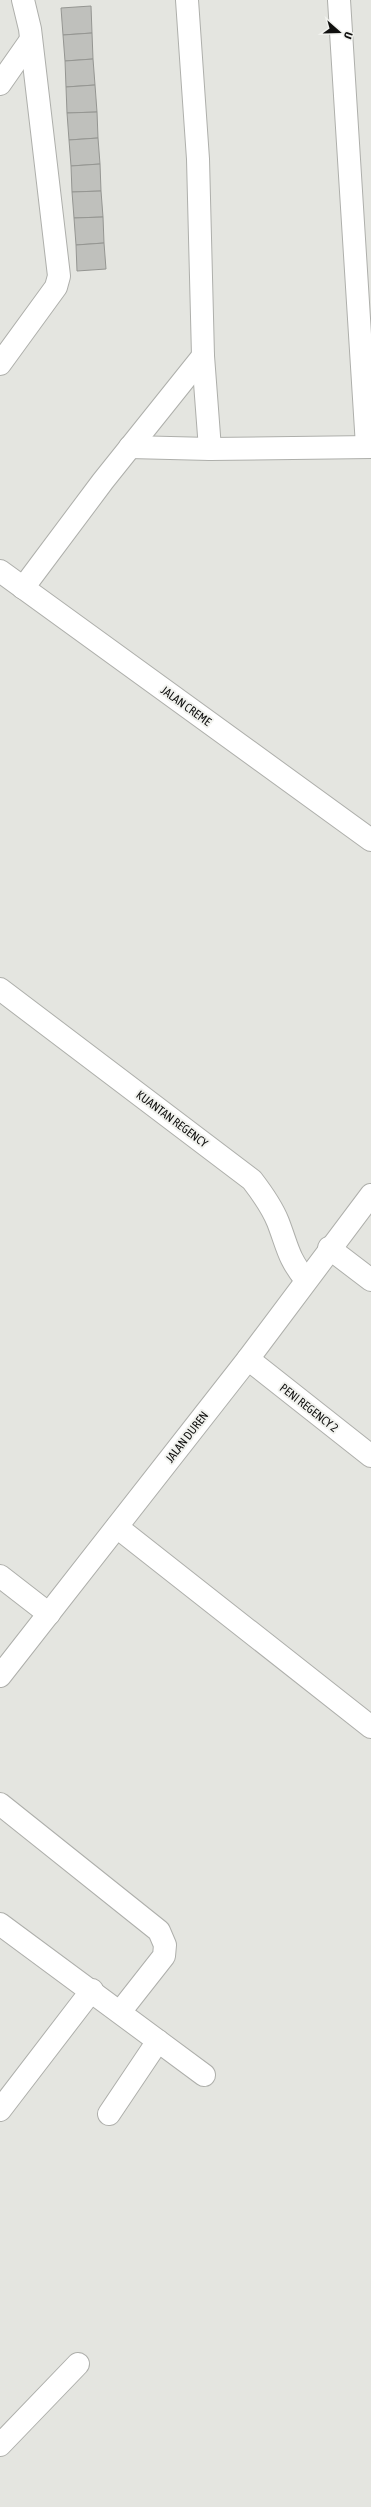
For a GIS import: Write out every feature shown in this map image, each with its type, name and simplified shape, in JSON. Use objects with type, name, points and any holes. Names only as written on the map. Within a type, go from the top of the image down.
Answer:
[{"type":"street","points":[[0,364],[56,287],[59,276],[29,23],[23,0]]},
{"type":"street","points":[[187,0],[198,159],[203,356],[210,450]]},
{"type":"street","points":[[130,447],[210,450],[369,446],[339,0]]},
{"type":"street","points":[[0,84],[30,41]]},
{"type":"street","points":[[23,588],[130,447],[203,356]]},
{"type":"street","name":"JALAN CREME","points":[[0,571],[371,840]]},
{"type":"street","name":"KUANTAN REGENCY","points":[[0,989],[252,1180],[266,1198],[278,1221],[292,1263],[306,1280]]},
{"type":"street","name":"JALAN DUREN","points":[[0,1676],[248,1358],[329,1248],[371,1195]]},
{"type":"street","points":[[329,1248],[371,1280]]},
{"type":"street","name":"PENI REGENCY 2","points":[[248,1358],[371,1456]]},
{"type":"street","points":[[117,1527],[371,1727]]},
{"type":"street","points":[[0,1576],[49,1614]]},
{"type":"street","points":[[0,1804],[159,1930],[165,1945],[164,1956],[120,2012]]},
{"type":"street","points":[[0,1924],[92,1990],[204,2075]]},
{"type":"street","points":[[0,2110],[92,1990]]},
{"type":"street","points":[[109,2114],[158,2041]]},
{"type":"street","points":[[0,2445],[78,2364]]},
{"type":"building","points":[[91,6],[92,33],[63,35],[61,8]]},
{"type":"building","points":[[92,33],[93,59],[65,61],[63,35]]},
{"type":"building","points":[[93,59],[95,85],[66,87],[65,61]]},
{"type":"building","points":[[95,85],[97,112],[67,113],[66,87]]},
{"type":"building","points":[[97,112],[98,138],[69,140],[67,113]]},
{"type":"building","points":[[98,138],[100,164],[71,166],[69,140]]},
{"type":"building","points":[[100,164],[101,191],[72,192],[71,166]]},
{"type":"building","points":[[101,191],[103,217],[74,218],[72,192]]},
{"type":"building","points":[[103,217],[104,243],[76,245],[74,218]]},
{"type":"building","points":[[104,243],[106,269],[77,271],[76,245]]}]
